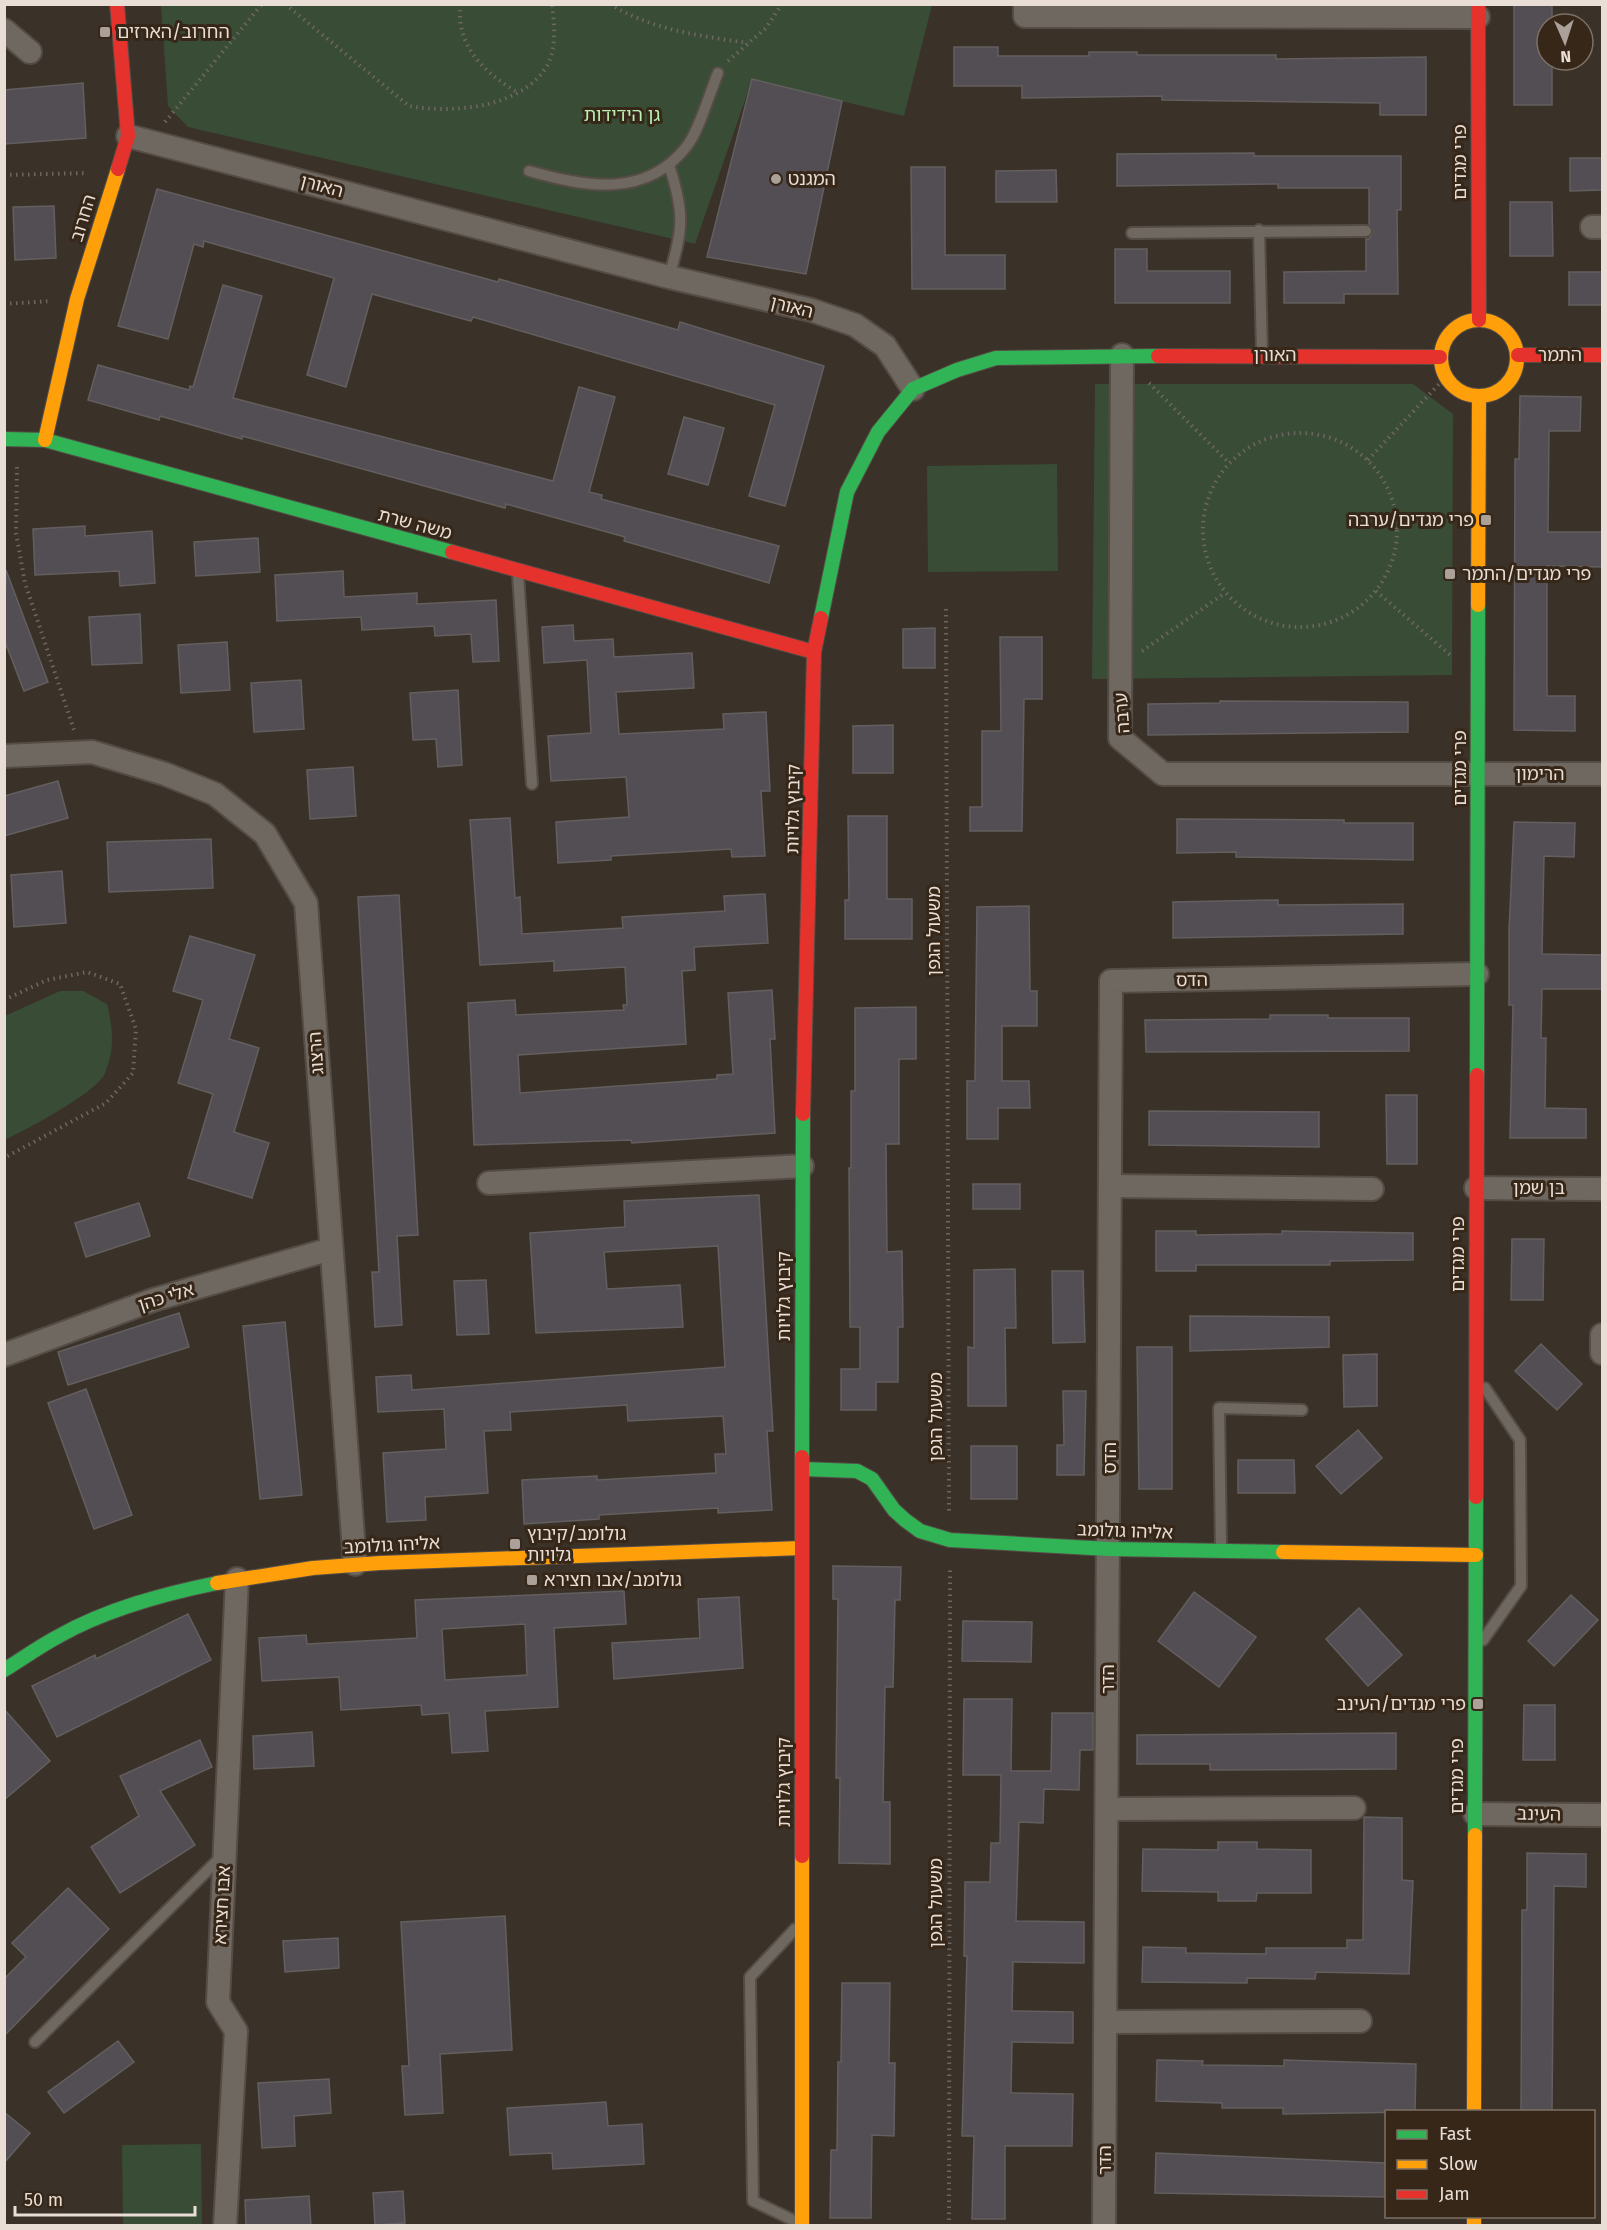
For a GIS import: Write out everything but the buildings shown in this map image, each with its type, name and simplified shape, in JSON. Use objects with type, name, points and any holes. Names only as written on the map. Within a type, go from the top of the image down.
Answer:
[{"type":"street","name":"החרוב","points":[[45,440],[77,299],[116,173],[138,138],[117,4]]},
{"type":"street","points":[[1025,4],[1025,16],[1478,11]]},
{"type":"street","name":"פרי מגדים","points":[[1478,11],[1479,320]]},
{"type":"street","points":[[4,30],[30,52]]},
{"type":"street","name":"האורן","points":[[138,138],[669,277],[811,310],[855,325],[885,346],[913,389],[957,370],[996,358],[1122,355],[1440,357]]},
{"type":"street","points":[[1479,320],[1490,321],[1509,334],[1518,355],[1516,368],[1503,389],[1479,397],[1459,392],[1445,377],[1440,357],[1448,335],[1467,321],[1479,320]]},
{"type":"street","name":"ערבה","points":[[1122,355],[1120,738],[1163,774],[1478,774]]},
{"type":"street","name":"התמר","points":[[1518,355],[1602,355]]},
{"type":"street","name":"קיבוץ גלויות","points":[[802,2225],[802,1166],[814,652],[847,492],[879,432],[913,389]]},
{"type":"street","name":"פרי מגדים","points":[[1474,2110],[1479,397]]},
{"type":"street","name":"משה שרת","points":[[11,439],[45,440],[814,652]]},
{"type":"street","name":"הרצוג","points":[[4,756],[92,752],[165,774],[215,794],[265,834],[306,903],[355,1564]]},
{"type":"street","name":"הרימון","points":[[1478,774],[1602,774]]},
{"type":"street","name":"הדס","points":[[1109,1549],[1111,981],[1477,974]]},
{"type":"street","points":[[489,1183],[802,1166]]},
{"type":"street","points":[[1111,1186],[1371,1189]]},
{"type":"street","name":"בן שמן","points":[[1476,1188],[1602,1189]]},
{"type":"street","name":"אלי כהן","points":[[4,1355],[153,1300],[331,1250]]},
{"type":"street","points":[[1602,1335],[1602,1353]]},
{"type":"street","name":"אליהו גולומב","points":[[802,1469],[857,1471],[873,1479],[894,1510],[905,1520],[920,1531],[950,1540],[1109,1549],[1476,1555]]},
{"type":"street","name":"אליהו גולומב","points":[[4,1670],[97,1618],[165,1594],[237,1579],[355,1564],[801,1548]]},
{"type":"street","name":"הדר","points":[[1104,2226],[1109,1549]]},
{"type":"street","name":"אבו חצירא","points":[[225,2226],[236,2031],[218,2002],[237,1579]]},
{"type":"street","points":[[1108,1809],[1354,1808]]},
{"type":"street","name":"העינב","points":[[1475,1814],[1602,1815]]},
{"type":"street","points":[[1106,2022],[1360,2021]]},
{"type":"lane","points":[[529,171],[573,184],[621,185],[645,178],[669,165],[688,145],[718,73]]},
{"type":"lane","points":[[669,165],[678,194],[682,233],[669,277]]},
{"type":"lane","points":[[1132,233],[1259,230],[1366,231]]},
{"type":"lane","points":[[1259,230],[1262,355]]},
{"type":"lane","points":[[518,571],[532,784]]},
{"type":"lane","points":[[1476,1376],[1520,1440],[1521,1586],[1476,1650]]},
{"type":"lane","points":[[1221,1551],[1219,1408],[1302,1410]]},
{"type":"lane","points":[[35,2042],[225,1854]]},
{"type":"lane","points":[[802,1923],[750,1977],[753,2201],[802,2225]]},
{"type":"path","points":[[138,138],[262,4]]},
{"type":"path","points":[[285,4],[409,106],[424,108],[468,107],[494,102],[517,92],[533,80],[548,64],[555,27],[552,4]]},
{"type":"path","points":[[461,4],[460,13],[466,45],[491,77],[517,92]]},
{"type":"path","points":[[610,4],[652,24],[686,34],[748,43]]},
{"type":"path","points":[[718,73],[766,28],[782,4]]},
{"type":"path","points":[[4,175],[116,173]]},
{"type":"path","points":[[4,304],[77,299]]},
{"type":"path","points":[[1122,355],[1229,463]]},
{"type":"path","points":[[1368,460],[1445,377]]},
{"type":"path","points":[[1282,434],[1313,434],[1343,443],[1368,460],[1389,490],[1398,524],[1393,560],[1376,591],[1355,611],[1329,623],[1301,628],[1272,624],[1246,612],[1225,593],[1210,569],[1203,542],[1203,513],[1212,486],[1229,463],[1253,444],[1282,434]]},
{"type":"path","points":[[11,439],[16,533],[26,583],[82,753]]},
{"type":"path","points":[[1376,591],[1478,679]]},
{"type":"path","points":[[1120,666],[1225,593]]},
{"type":"path","name":"משעול הגפן","points":[[946,609],[950,1540],[949,2226]]},
{"type":"path","points":[[4,1000],[47,980],[87,972],[120,984],[136,1029],[133,1073],[106,1103],[4,1158]]},
{"type":"green space","name":"גן הידידות","points":[[161,5],[932,5],[904,116],[752,80],[695,244],[188,127],[168,106]]},
{"type":"green space","points":[[1095,384],[1413,384],[1453,414],[1452,675],[1092,679]]},
{"type":"green space","points":[[1057,464],[1058,571],[928,572],[927,466]]},
{"type":"green space","points":[[60,991],[83,991],[107,1004],[112,1038],[105,1073],[89,1090],[75,1100],[5,1140],[5,1016]]},
{"type":"green space","points":[[201,2144],[202,2225],[123,2225],[122,2145]]},
{"type":"traffic: fast","points":[[821,618],[847,492],[878,432],[913,389],[957,370],[996,358],[1158,356]]},
{"type":"traffic: fast","points":[[4,439],[45,440],[452,552]]},
{"type":"traffic: fast","points":[[1477,1075],[1478,605]]},
{"type":"traffic: fast","points":[[802,1457],[803,1114]]},
{"type":"traffic: fast","points":[[802,1469],[857,1471],[872,1479],[894,1510],[905,1520],[920,1531],[950,1540],[1109,1549],[1283,1552]]},
{"type":"traffic: fast","points":[[1475,1835],[1476,1497]]},
{"type":"traffic: fast","points":[[4,1670],[52,1640],[96,1618],[156,1597],[217,1583]]},
{"type":"traffic: slow","points":[[45,440],[77,299],[118,169]]},
{"type":"traffic: slow","points":[[1472,320],[1486,320],[1500,326],[1511,337],[1517,351],[1517,358],[1514,373],[1506,385],[1486,396],[1472,396],[1458,390],[1447,379],[1441,365],[1441,351],[1447,337],[1458,326],[1472,320]]},
{"type":"traffic: slow","points":[[1478,605],[1479,397]]},
{"type":"traffic: slow","points":[[217,1583],[313,1568],[380,1563],[801,1548]]},
{"type":"traffic: slow","points":[[1283,1552],[1476,1555]]},
{"type":"traffic: slow","points":[[1474,2110],[1475,1835]]},
{"type":"traffic: slow","points":[[802,1856],[802,2226]]},
{"type":"traffic: slow","points":[[1474,2218],[1474,2226]]},
{"type":"traffic: jam","points":[[117,4],[128,136],[118,169]]},
{"type":"traffic: jam","points":[[1478,4],[1479,320]]},
{"type":"traffic: jam","points":[[1518,355],[1602,355]]},
{"type":"traffic: jam","points":[[1158,356],[1440,357]]},
{"type":"traffic: jam","points":[[452,552],[814,652]]},
{"type":"traffic: jam","points":[[803,1114],[814,652],[821,618]]},
{"type":"traffic: jam","points":[[1476,1497],[1477,1075]]},
{"type":"traffic: jam","points":[[802,1457],[802,1856]]},
{"type":"place","name":"החרוב/הארזים","points":[[105,32]]},
{"type":"place","name":"המגנט","points":[[776,179]]},
{"type":"place","name":"פרי מגדים/ערבה","points":[[1486,520]]},
{"type":"place","name":"פרי מגדים/התמר","points":[[1450,574]]},
{"type":"place","name":"גולומב/קיבוץ גלויות","points":[[515,1544]]},
{"type":"place","name":"גולומב/אבו חצירא","points":[[532,1580]]},
{"type":"place","name":"פרי מגדים/העינב","points":[[1478,1704]]}]
